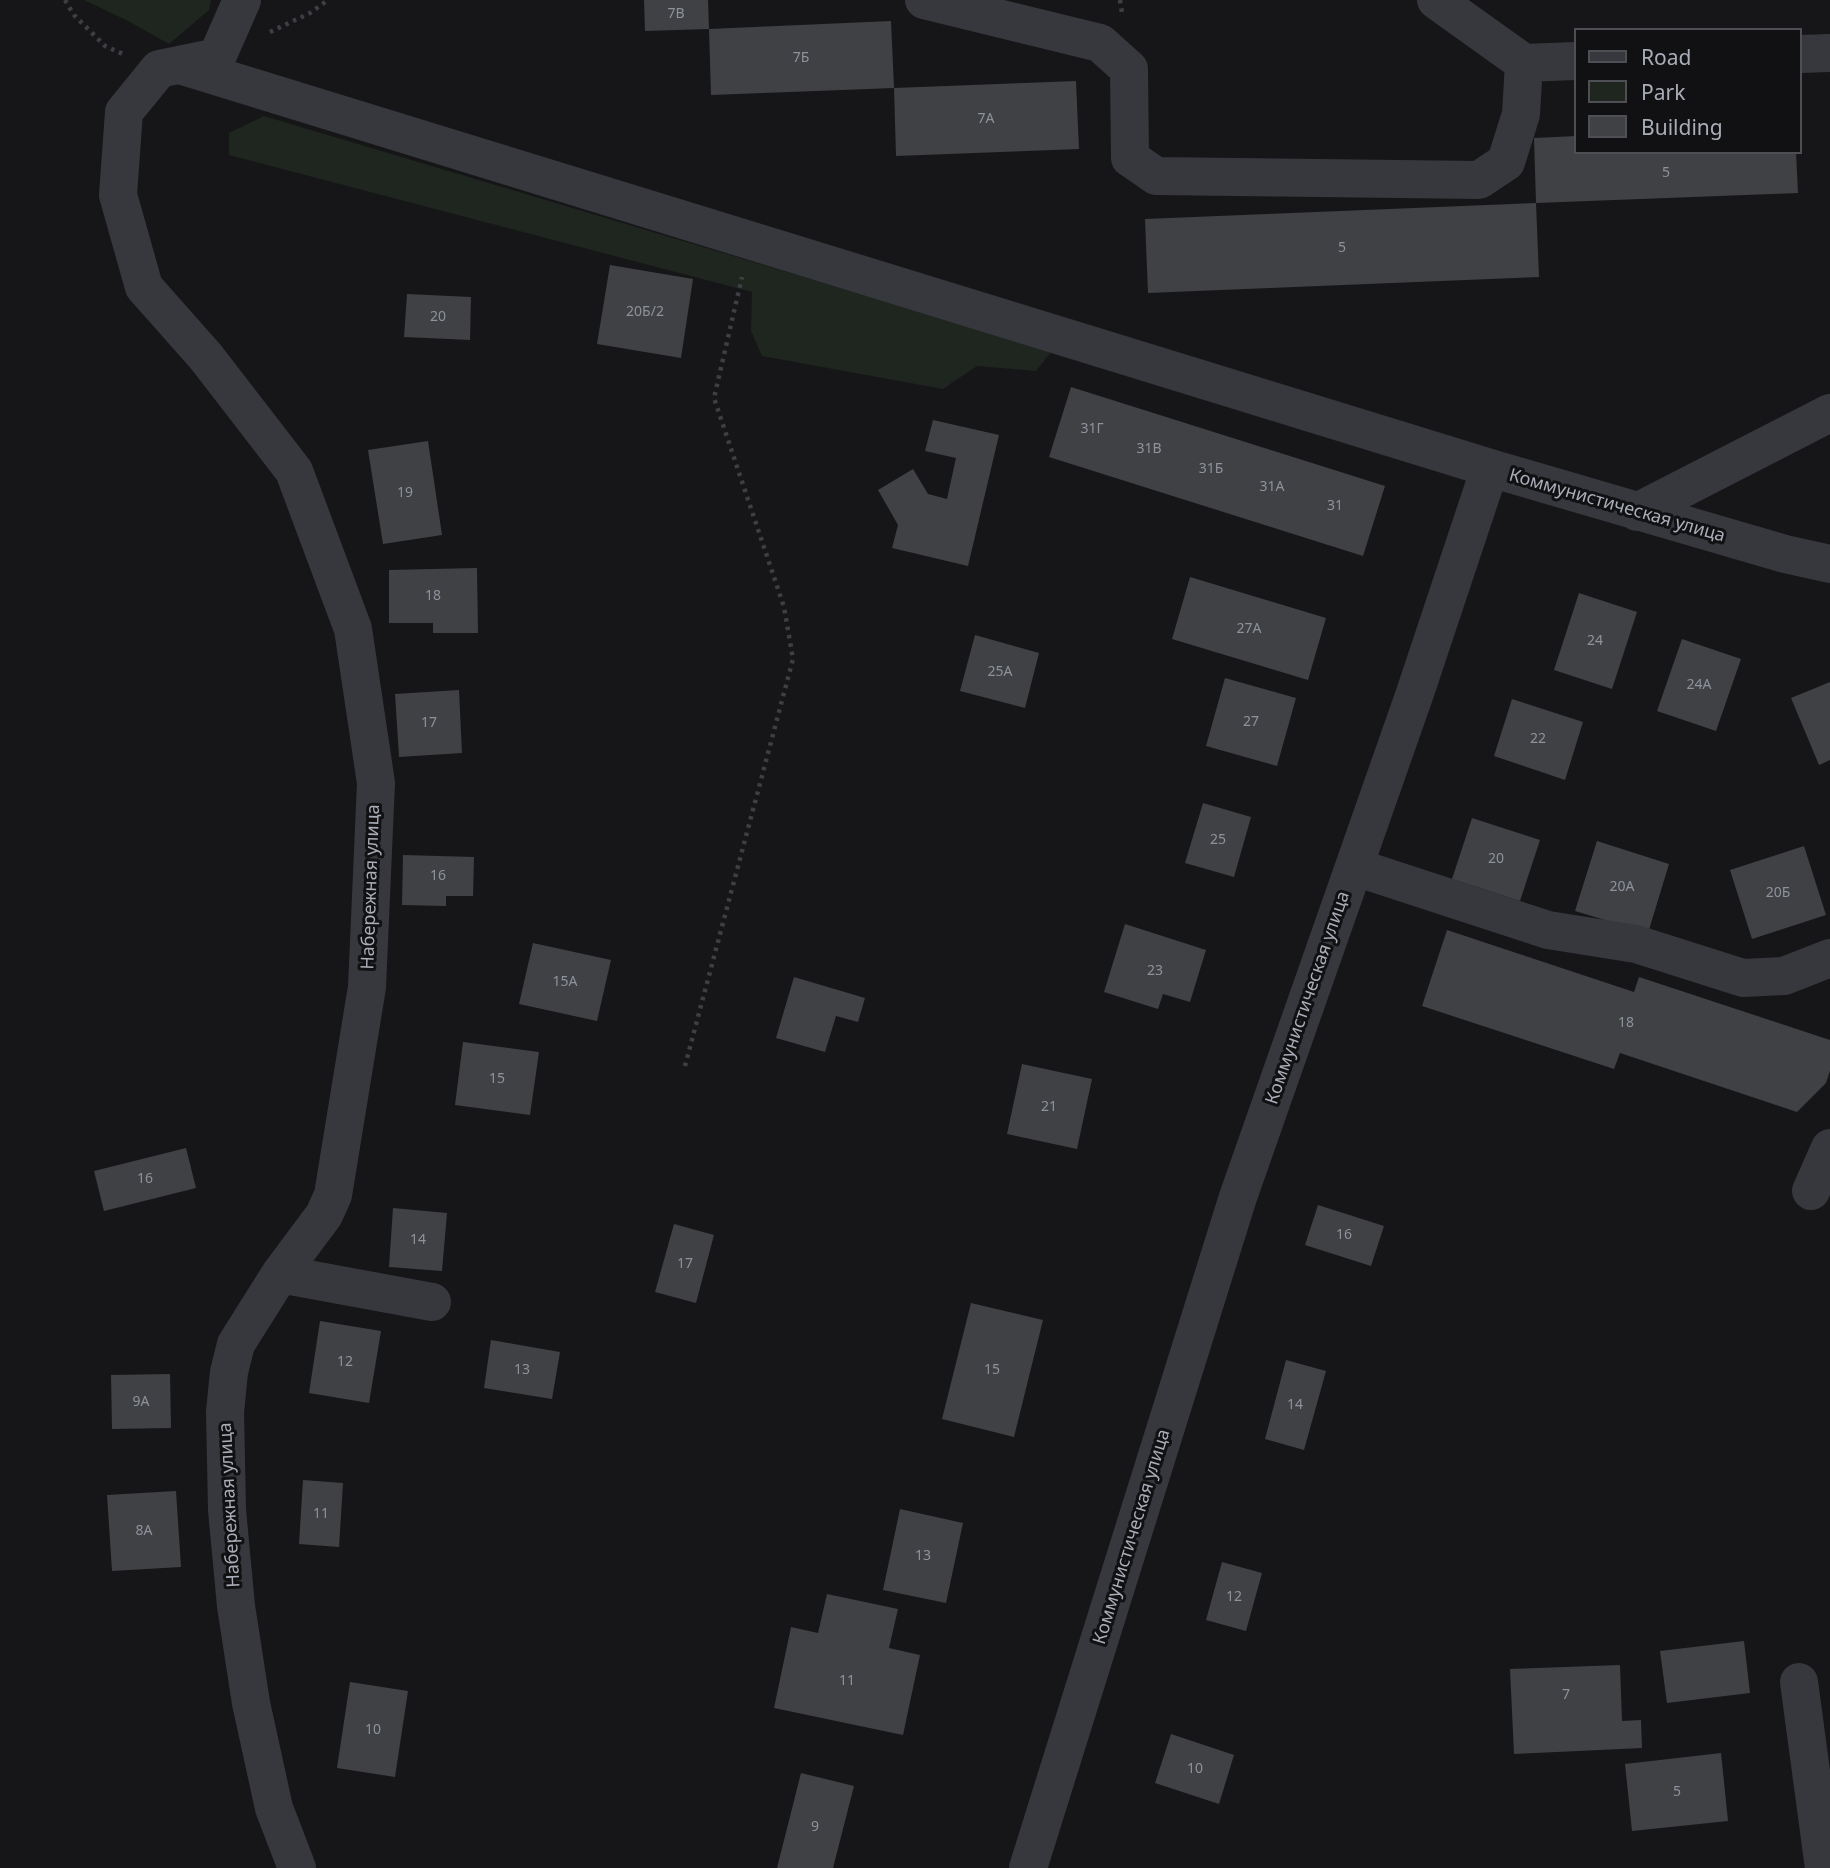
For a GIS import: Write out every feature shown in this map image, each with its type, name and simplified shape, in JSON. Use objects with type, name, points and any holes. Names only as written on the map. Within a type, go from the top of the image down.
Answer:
[{"type":"street","points":[[169,67],[217,57],[242,0]]},
{"type":"street","points":[[924,0],[1100,43],[1129,69],[1129,158],[1156,176],[1479,180],[1506,162],[1521,114],[1524,63]]},
{"type":"street","points":[[1436,0],[1524,63],[1574,61]]},
{"type":"street","points":[[1802,54],[1830,53]]},
{"type":"street","points":[[169,67],[750,241],[1490,468]]},
{"type":"street","name":"Набережная улица","points":[[169,67],[124,113],[118,195],[144,287],[206,358],[294,471],[353,629],[376,783],[367,987],[333,1195],[324,1214],[280,1274],[236,1344],[229,1372],[225,1412],[227,1510],[236,1606],[251,1703],[274,1808],[297,1868]]},
{"type":"street","points":[[1637,512],[1830,413]]},
{"type":"street","name":"Коммунистическая улица","points":[[1028,1868],[1238,1197],[1411,705],[1490,468],[1785,554],[1830,564]]},
{"type":"street","points":[[1355,867],[1548,930],[1636,944],[1743,978],[1784,976],[1830,958]]},
{"type":"street","points":[[1811,1191],[1830,1148]]},
{"type":"street","points":[[280,1274],[432,1302]]},
{"type":"street","points":[[1799,1682],[1824,1868]]},
{"type":"path","points":[[65,0],[74,15],[105,46],[169,67]]},
{"type":"path","points":[[685,1066],[793,659],[785,607],[714,398],[750,241]]},
{"type":"green space","points":[[84,0],[211,0],[209,10],[169,44]]},
{"type":"green space","points":[[264,116],[1052,351],[1036,371],[977,366],[943,389],[762,356],[751,331],[752,292],[229,155],[229,133]]},
{"type":"building","points":[[644,0],[708,0],[709,29],[645,31]]},
{"type":"building","points":[[891,21],[894,88],[711,95],[709,29]]},
{"type":"building","points":[[1076,81],[1079,149],[896,156],[894,88]]},
{"type":"building","points":[[1574,136],[1574,154],[1796,154],[1798,193],[1536,203],[1534,138]]},
{"type":"building","points":[[1536,203],[1539,277],[1148,293],[1145,219]]},
{"type":"building","points":[[610,265],[693,279],[681,358],[597,344]]},
{"type":"building","points":[[407,294],[471,297],[470,340],[404,337]]},
{"type":"building","points":[[1071,387],[1385,486],[1363,556],[1049,457]]},
{"type":"building","points":[[933,420],[999,435],[968,566],[892,548],[898,525],[878,490],[913,469],[928,494],[947,499],[956,458],[925,451]]},
{"type":"building","points":[[428,441],[442,535],[383,544],[368,450]]},
{"type":"building","points":[[477,568],[478,633],[433,633],[433,623],[389,623],[389,570]]},
{"type":"building","points":[[1190,577],[1326,618],[1308,680],[1172,639]]},
{"type":"building","points":[[1579,593],[1637,612],[1612,689],[1554,670]]},
{"type":"building","points":[[975,635],[1039,653],[1025,708],[960,691]]},
{"type":"building","points":[[1682,639],[1741,659],[1716,731],[1657,711]]},
{"type":"building","points":[[1225,678],[1296,698],[1277,766],[1206,746]]},
{"type":"building","points":[[1830,682],[1830,760],[1819,765],[1791,698]]},
{"type":"building","points":[[459,690],[462,753],[399,757],[395,694]]},
{"type":"building","points":[[1512,699],[1583,722],[1565,780],[1494,756]]},
{"type":"building","points":[[1203,803],[1251,817],[1234,877],[1185,863]]},
{"type":"building","points":[[1472,818],[1540,840],[1520,901],[1452,879]]},
{"type":"building","points":[[1597,841],[1669,864],[1648,933],[1575,911]]},
{"type":"building","points":[[1804,846],[1826,915],[1752,939],[1730,870]]},
{"type":"building","points":[[403,855],[474,857],[473,896],[446,896],[446,906],[402,905]]},
{"type":"building","points":[[1125,924],[1206,950],[1190,1002],[1163,994],[1158,1009],[1104,992]]},
{"type":"building","points":[[1447,930],[1634,992],[1639,977],[1830,1040],[1830,1071],[1826,1083],[1797,1112],[1620,1053],[1614,1069],[1422,1006]]},
{"type":"building","points":[[533,943],[611,960],[597,1021],[519,1004]]},
{"type":"building","points":[[794,977],[865,998],[858,1022],[836,1016],[825,1052],[776,1038]]},
{"type":"building","points":[[463,1042],[539,1052],[530,1115],[455,1105]]},
{"type":"building","points":[[1022,1064],[1092,1079],[1077,1149],[1007,1134]]},
{"type":"building","points":[[186,1148],[196,1188],[104,1211],[94,1171]]},
{"type":"building","points":[[1318,1205],[1384,1226],[1371,1266],[1305,1245]]},
{"type":"building","points":[[393,1208],[447,1213],[442,1271],[389,1267]]},
{"type":"building","points":[[674,1224],[714,1235],[696,1303],[655,1292]]},
{"type":"building","points":[[971,1303],[1043,1320],[1014,1437],[942,1419]]},
{"type":"building","points":[[320,1321],[381,1331],[369,1403],[309,1393]]},
{"type":"building","points":[[491,1340],[560,1352],[552,1399],[484,1388]]},
{"type":"building","points":[[1286,1360],[1326,1371],[1304,1450],[1265,1439]]},
{"type":"building","points":[[170,1374],[171,1428],[112,1429],[111,1375]]},
{"type":"building","points":[[303,1480],[343,1483],[339,1547],[299,1544]]},
{"type":"building","points":[[176,1491],[181,1567],[112,1571],[107,1495]]},
{"type":"building","points":[[900,1509],[963,1523],[946,1603],[883,1590]]},
{"type":"building","points":[[1222,1562],[1262,1573],[1246,1631],[1206,1620]]},
{"type":"building","points":[[827,1594],[898,1609],[889,1648],[920,1655],[903,1735],[774,1708],[791,1627],[818,1633]]},
{"type":"building","points":[[1744,1641],[1750,1693],[1667,1703],[1660,1651]]},
{"type":"building","points":[[1620,1665],[1622,1721],[1641,1720],[1642,1748],[1514,1754],[1510,1669]]},
{"type":"building","points":[[350,1682],[408,1691],[395,1777],[337,1768]]},
{"type":"building","points":[[1171,1734],[1234,1755],[1219,1804],[1155,1783]]},
{"type":"building","points":[[1721,1753],[1728,1821],[1632,1831],[1625,1764]]},
{"type":"building","points":[[801,1773],[854,1786],[833,1868],[777,1868]]}]
